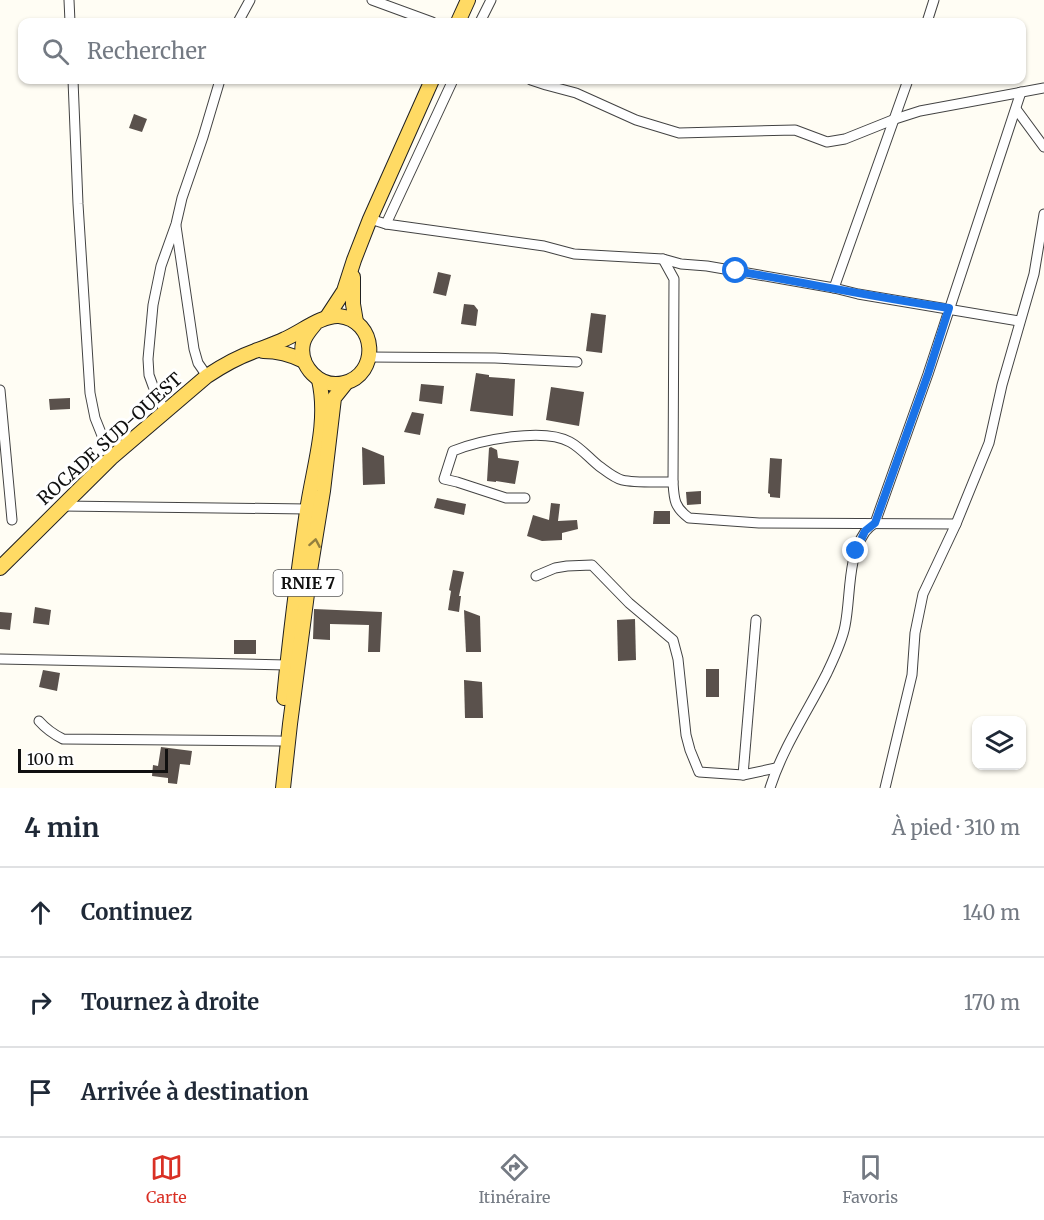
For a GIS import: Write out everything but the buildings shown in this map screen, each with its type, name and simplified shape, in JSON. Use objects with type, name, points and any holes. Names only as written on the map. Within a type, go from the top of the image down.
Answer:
[{"type":"main road","points":[[460,18],[468,0]]},
{"type":"main road","points":[[346,383],[327,383],[319,380],[310,372],[302,351],[304,340],[308,331],[321,320],[345,291],[370,219],[430,84]]},
{"type":"main road","points":[[354,260],[352,287],[356,322]]},
{"type":"main road","points":[[321,320],[337,316],[356,322],[364,330],[369,340],[369,357]]},
{"type":"main road","name":"ROCADE SUD-OUEST","points":[[0,568],[111,458],[207,376],[219,367],[284,340],[321,320]]},
{"type":"main road","name":"ROCADE SUD-OUEST","points":[[255,351],[281,351],[304,361]]},
{"type":"main road","name":"RNIE 7","points":[[283,788],[310,571],[324,491],[334,398],[346,383],[363,371],[369,357]]},
{"type":"main road","name":"RNIE 7","points":[[276,788],[287,665],[307,509],[321,424],[322,394],[319,380]]},
{"type":"street","points":[[69,0],[70,18]]},
{"type":"street","points":[[240,18],[250,0]]},
{"type":"street","points":[[372,0],[421,18]]},
{"type":"street","points":[[482,18],[491,0]]},
{"type":"street","points":[[928,18],[934,0]]},
{"type":"street","points":[[72,84],[90,393],[95,418],[111,458]]},
{"type":"street","points":[[165,412],[149,375],[148,359],[153,305],[182,198],[219,84]]},
{"type":"street","points":[[386,224],[451,84]]},
{"type":"street","points":[[541,84],[576,93],[636,120],[679,133],[795,130],[827,142],[845,139],[920,111],[1044,88]]},
{"type":"street","points":[[834,288],[907,84]]},
{"type":"street","points":[[770,788],[776,768],[838,649],[845,626],[850,577],[856,551],[865,531],[875,523],[928,374],[1021,92]]},
{"type":"street","points":[[1016,110],[1044,147]]},
{"type":"street","points":[[885,788],[912,675],[915,633],[923,594],[956,524],[989,443],[1002,385],[1034,273],[1044,214]]},
{"type":"street","points":[[370,219],[386,224],[544,246],[574,254],[663,260],[707,266],[1019,321]]},
{"type":"street","points":[[176,224],[194,349],[198,363],[207,376]]},
{"type":"street","points":[[663,260],[674,279],[673,482],[675,500],[680,511],[689,518],[759,523],[956,524]]},
{"type":"street","points":[[369,357],[495,358],[577,362]]},
{"type":"street","points":[[0,390],[12,520]]},
{"type":"street","points":[[525,498],[506,498],[444,479],[453,451],[464,446],[503,437],[558,437],[570,442],[610,474],[622,480],[673,482]]},
{"type":"street","points":[[62,506],[307,509]]},
{"type":"street","points":[[536,576],[555,568],[592,566],[629,603],[673,640],[678,659],[686,735],[699,772],[743,775],[776,768]]},
{"type":"street","points":[[743,775],[756,620]]},
{"type":"street","points":[[0,659],[287,665]]},
{"type":"street","points":[[39,721],[54,735],[63,739],[280,741]]},
{"type":"route","points":[[736,271],[949,308],[875,523],[865,531],[856,551]]}]
